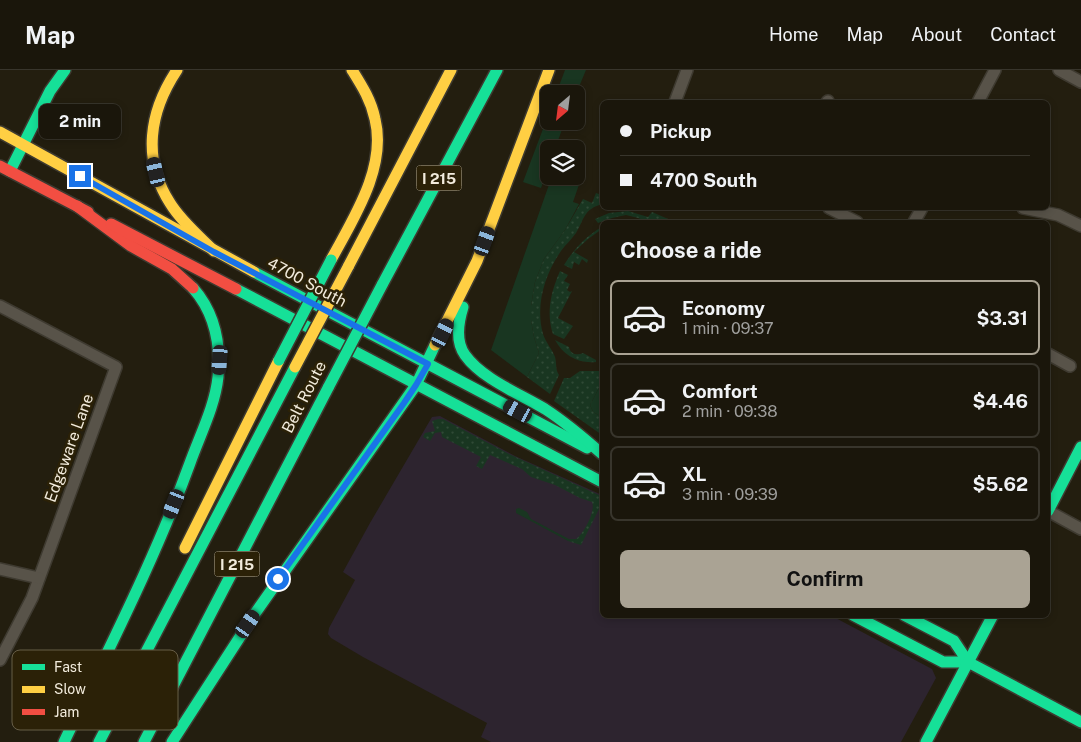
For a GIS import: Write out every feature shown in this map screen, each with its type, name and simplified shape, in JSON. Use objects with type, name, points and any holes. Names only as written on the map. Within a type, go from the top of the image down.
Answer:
[{"type":"main road","points":[[65,70],[50,91],[22,144],[5,168],[600,481]]},
{"type":"main road","points":[[177,70],[165,88],[155,114],[152,141],[154,162],[160,184],[171,204],[214,252]]},
{"type":"main road","points":[[181,557],[369,184],[375,166],[377,127],[366,91],[352,70]]},
{"type":"main road","name":"Belt Route","points":[[147,650],[451,70]]},
{"type":"main road","name":"Belt Route","points":[[178,677],[382,285],[497,70]]},
{"type":"main road","points":[[549,70],[477,260],[458,325],[460,344],[465,356],[482,372],[556,417],[600,453]]},
{"type":"main road","name":"4700 South","points":[[0,132],[214,252],[600,454]]},
{"type":"main road","points":[[77,206],[139,251],[172,270],[196,290],[214,324],[220,360],[219,379],[214,398],[163,531],[108,650]]},
{"type":"main road","points":[[172,742],[246,626],[416,385],[428,364],[477,260]]},
{"type":"main road","points":[[1050,507],[1081,447]]},
{"type":"main road","points":[[149,646],[173,575]]},
{"type":"main road","points":[[859,618],[942,662],[968,662],[1081,722]]},
{"type":"main road","points":[[910,618],[954,641],[968,662]]},
{"type":"main road","points":[[926,742],[991,618]]},
{"type":"main road","points":[[64,742],[70,730]]},
{"type":"main road","name":"Belt Route","points":[[99,742],[105,730]]},
{"type":"main road","name":"Belt Route","points":[[144,742],[150,730]]},
{"type":"street","points":[[676,100],[687,70]]},
{"type":"street","points":[[979,100],[995,70]]},
{"type":"street","points":[[1058,70],[1081,82]]},
{"type":"street","points":[[833,210],[853,220]]},
{"type":"street","points":[[1033,210],[1058,215],[1081,226]]},
{"type":"street","name":"Edgeware Lane","points":[[0,306],[116,367],[25,614],[0,660]]},
{"type":"street","points":[[1050,355],[1070,366]]},
{"type":"street","points":[[1050,512],[1081,529]]},
{"type":"street","points":[[0,569],[39,578]]},
{"type":"shaded area","points":[[440,416],[515,456],[600,494],[600,618],[836,618],[932,669],[936,678],[901,742],[491,742],[481,737],[487,723],[331,638],[328,634],[329,628],[355,580],[343,572],[432,417]]},
{"type":"green space","points":[[565,70],[586,70],[580,85],[559,85]]},
{"type":"green space","points":[[543,130],[562,130],[558,140],[540,140],[541,188],[523,182]]},
{"type":"green space","points":[[549,185],[579,185],[573,202],[579,204],[565,230],[544,259],[535,282],[531,320],[539,353],[527,377],[491,350]]},
{"type":"green space","points":[[596,193],[600,194],[600,205],[591,209],[585,215],[576,233],[555,260],[543,290],[540,312],[543,334],[555,357],[559,375],[550,394],[527,377],[539,353],[531,320],[535,282],[544,259],[565,230],[583,199],[592,203]]},
{"type":"green space","points":[[628,211],[648,217],[652,212],[670,220],[643,220],[626,215],[600,220],[598,223],[595,219],[609,213]]},
{"type":"green space","points":[[600,228],[600,230],[574,252],[588,260],[587,263],[582,259],[579,265],[574,262],[572,269],[564,265],[572,254],[581,243]]},
{"type":"green space","points":[[560,271],[568,275],[564,281],[570,284],[567,290],[572,291],[558,318],[573,326],[564,339],[553,334],[550,318],[552,294]]},
{"type":"green space","points":[[555,340],[569,347],[572,353],[583,353],[596,360],[596,362],[577,360],[562,350]]},
{"type":"green space","points":[[580,371],[600,371],[600,386],[590,405],[593,412],[600,416],[600,434],[554,401],[564,378],[570,378]]},
{"type":"green space","points":[[600,386],[600,416],[593,412],[590,405]]},
{"type":"green space","points":[[443,419],[509,454],[600,496],[600,507],[581,545],[568,541],[569,539],[576,539],[586,527],[591,516],[592,502],[555,485],[531,477],[522,469],[490,455],[482,469],[476,466],[481,457],[442,437],[441,432],[435,433],[430,441],[423,437],[425,433],[435,431],[432,421]]},
{"type":"green space","points":[[519,508],[527,512],[531,519],[569,539],[568,541],[516,513],[516,509]]},
{"type":"traffic: fast","points":[[10,171],[50,91],[65,70]]},
{"type":"traffic: fast","points":[[382,285],[497,70]]},
{"type":"traffic: fast","points":[[279,360],[331,260]]},
{"type":"traffic: fast","points":[[254,272],[587,448]]},
{"type":"traffic: fast","points":[[329,386],[382,285]]},
{"type":"traffic: fast","points":[[108,650],[162,534],[214,399],[219,365],[215,330],[207,308],[193,288]]},
{"type":"traffic: fast","points":[[236,289],[600,481]]},
{"type":"traffic: fast","points":[[463,307],[459,326],[459,338],[462,350],[472,364],[491,379],[545,409],[600,452]]},
{"type":"traffic: fast","points":[[172,742],[256,612],[416,385],[435,345]]},
{"type":"traffic: fast","points":[[147,650],[295,367]]},
{"type":"traffic: fast","points":[[178,677],[329,386]]},
{"type":"traffic: fast","points":[[1050,507],[1081,447]]},
{"type":"traffic: fast","points":[[859,618],[943,662],[968,662],[1081,722]]},
{"type":"traffic: fast","points":[[910,618],[954,641],[968,662]]},
{"type":"traffic: fast","points":[[926,742],[991,618]]},
{"type":"traffic: fast","points":[[64,742],[70,730]]},
{"type":"traffic: fast","points":[[99,742],[105,730]]},
{"type":"traffic: fast","points":[[144,742],[150,730]]},
{"type":"traffic: slow","points":[[177,70],[160,102],[155,119],[152,136],[155,170],[174,210],[214,251]]},
{"type":"traffic: slow","points":[[331,260],[366,193],[376,156],[377,137],[375,119],[366,93],[352,70]]},
{"type":"traffic: slow","points":[[348,267],[451,70]]},
{"type":"traffic: slow","points":[[435,345],[477,261],[549,70]]},
{"type":"traffic: slow","points":[[0,132],[254,272]]},
{"type":"traffic: slow","points":[[295,367],[348,267]]},
{"type":"traffic: slow","points":[[185,548],[279,360]]},
{"type":"traffic: jam","points":[[0,166],[88,212]]},
{"type":"traffic: jam","points":[[77,206],[131,246],[172,269],[193,288]]},
{"type":"traffic: jam","points":[[111,224],[236,289]]},
{"type":"route","points":[[80,176],[214,252],[428,364],[404,403],[278,579]]}]
